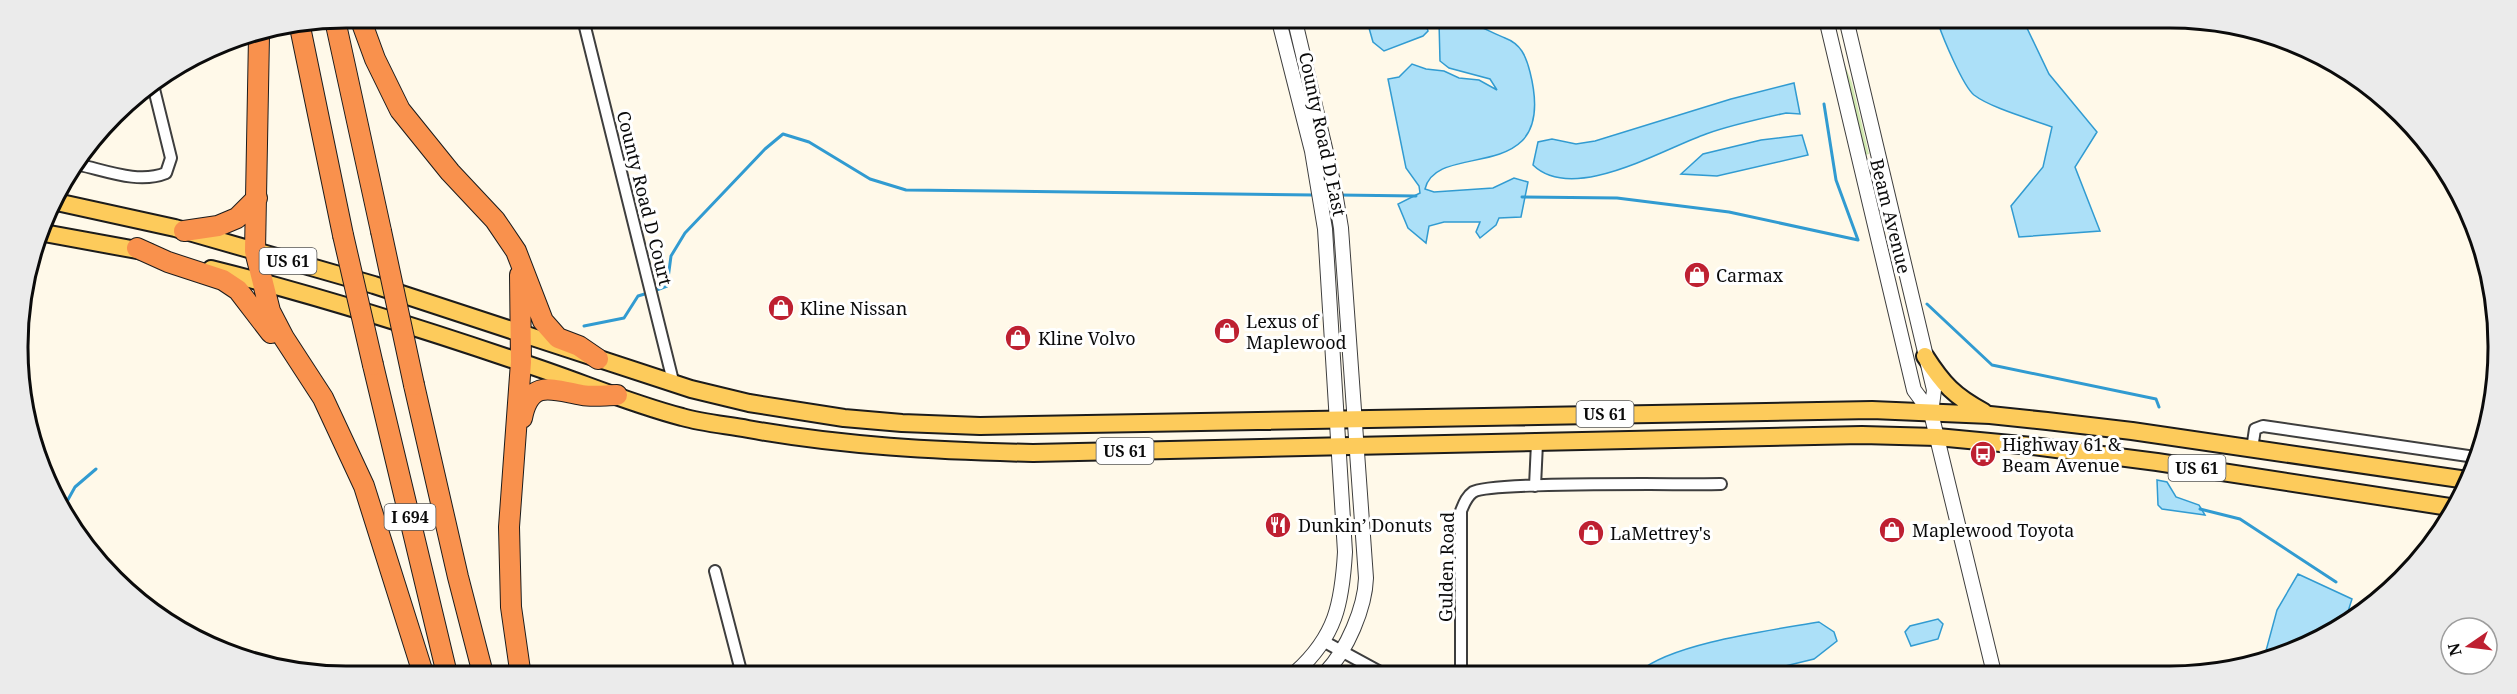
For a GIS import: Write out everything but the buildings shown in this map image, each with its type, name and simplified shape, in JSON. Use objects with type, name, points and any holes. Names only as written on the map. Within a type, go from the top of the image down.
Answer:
[{"type":"highway","name":"I 694","points":[[337,28],[414,385],[481,666]]},
{"type":"highway","points":[[364,28],[375,59],[400,110],[450,172],[495,220],[516,251],[543,321],[558,338],[579,346],[598,359]]},
{"type":"highway","name":"I 694","points":[[301,32],[373,364],[445,666]]},
{"type":"highway","points":[[259,41],[255,251],[270,311],[284,338],[323,398],[346,445],[375,517],[421,666]]},
{"type":"highway","points":[[184,231],[218,226],[237,218],[257,198]]},
{"type":"highway","points":[[137,248],[168,262],[223,280],[238,290],[286,353],[346,445]]},
{"type":"highway","points":[[516,251],[522,289],[521,362],[509,527],[511,607],[519,666]]},
{"type":"highway","points":[[513,464],[524,409],[529,398],[536,392],[551,389],[586,396],[616,395]]},
{"type":"main road","name":"US 61","points":[[63,203],[128,216],[375,285],[674,385],[749,403],[806,413],[902,423],[980,426],[1356,417],[1872,410],[1990,415],[2132,431],[2460,479]]},
{"type":"main road","name":"US 61","points":[[50,233],[137,248],[263,282],[521,362],[682,417],[827,441],[913,448],[1033,453],[1862,435],[1937,437],[2157,462],[2446,506]]},
{"type":"main road","points":[[1925,356],[1949,390],[1963,401],[1990,415]]},
{"type":"street","name":"County Road D Court","points":[[586,28],[674,385]]},
{"type":"street","name":"County Road D East","points":[[1281,28],[1312,151],[1325,229],[1346,552],[1342,595],[1330,630],[1312,657],[1302,666]]},
{"type":"street","name":"County Road D East","points":[[1297,28],[1335,186],[1341,228],[1358,446],[1366,592],[1357,623],[1330,666]]},
{"type":"street","name":"Beam Avenue","points":[[1828,28],[1914,390],[1931,413]]},
{"type":"street","name":"Beam Avenue","points":[[1848,28],[1934,390],[1931,413],[1992,666]]},
{"type":"street","points":[[85,166],[138,178],[155,177],[166,173],[171,158],[155,93]]},
{"type":"street","points":[[2252,449],[2255,429],[2263,426],[2469,456]]},
{"type":"street","points":[[1535,486],[1537,443]]},
{"type":"street","name":"Gulden Road","points":[[1461,666],[1461,512],[1465,500],[1474,491],[1486,488],[1535,486],[1720,484]]},
{"type":"street","points":[[715,571],[740,666]]},
{"type":"street","points":[[1323,641],[1366,666]]},
{"type":"green space","points":[[1842,58],[1852,83],[1869,154],[1865,155]]},
{"type":"water","points":[[1369,28],[1427,28],[1428,31],[1423,36],[1384,51],[1373,42]]},
{"type":"water","points":[[1439,28],[1482,28],[1511,41],[1525,56],[1530,72],[1535,109],[1528,133],[1513,148],[1493,156],[1451,166],[1434,174],[1425,189],[1434,192],[1493,188],[1514,178],[1528,182],[1521,217],[1499,218],[1496,225],[1480,238],[1476,232],[1480,222],[1444,222],[1429,226],[1426,243],[1408,228],[1398,204],[1420,193],[1419,186],[1406,168],[1388,79],[1399,77],[1412,64],[1426,69],[1444,71],[1459,78],[1479,80],[1497,90],[1490,79],[1449,68],[1440,61]]},
{"type":"water","points":[[1940,28],[2027,28],[2049,74],[2097,132],[2075,167],[2100,231],[2019,237],[2011,206],[2043,167],[2052,127],[2001,109],[1974,95],[1959,72]]},
{"type":"water","points":[[1794,83],[1800,114],[1786,113],[1725,128],[1643,161],[1594,176],[1571,179],[1550,175],[1533,165],[1538,142],[1552,139],[1576,144],[1595,141],[1731,99]]},
{"type":"water","points":[[1802,135],[1808,155],[1717,176],[1681,174],[1703,154],[1761,140]]},
{"type":"water","points":[[2157,480],[2167,482],[2176,497],[2199,505],[2205,515],[2162,509],[2158,505]]},
{"type":"water","points":[[2298,574],[2352,599],[2348,611],[2329,623],[2311,633],[2266,651],[2277,610]]},
{"type":"water","points":[[1938,619],[1943,624],[1938,639],[1911,646],[1905,632],[1910,626]]},
{"type":"water","points":[[1819,622],[1834,632],[1837,641],[1814,659],[1785,666],[1648,666],[1675,653],[1751,634]]},
{"type":"waterway","points":[[1824,104],[1836,180],[1858,240]]},
{"type":"waterway","points":[[654,291],[667,286],[671,256],[685,233],[765,149],[783,134],[809,142],[870,179],[906,190],[1314,195]]},
{"type":"waterway","points":[[1339,195],[1416,196]]},
{"type":"waterway","points":[[1522,197],[1617,198],[1729,212],[1858,240]]},
{"type":"waterway","points":[[584,326],[624,318],[638,296],[648,293]]},
{"type":"waterway","points":[[1927,304],[1992,365],[2156,399],[2159,407]]},
{"type":"waterway","points":[[68,500],[75,487],[96,469]]},
{"type":"waterway","points":[[2200,509],[2240,519],[2336,582]]},
{"type":"place","name":"Carmax","points":[[1697,275]]},
{"type":"place","name":"Kline Nissan","points":[[781,308]]},
{"type":"place","name":"Lexus of Maplewood","points":[[1227,331]]},
{"type":"place","name":"Kline Volvo","points":[[1018,338]]},
{"type":"place","name":"Highway 61 & Beam Avenue","points":[[1983,454]]},
{"type":"place","name":"Dunkin’ Donuts","points":[[1278,525]]},
{"type":"place","name":"Maplewood Toyota","points":[[1892,530]]},
{"type":"place","name":"LaMettrey's","points":[[1591,533]]}]
